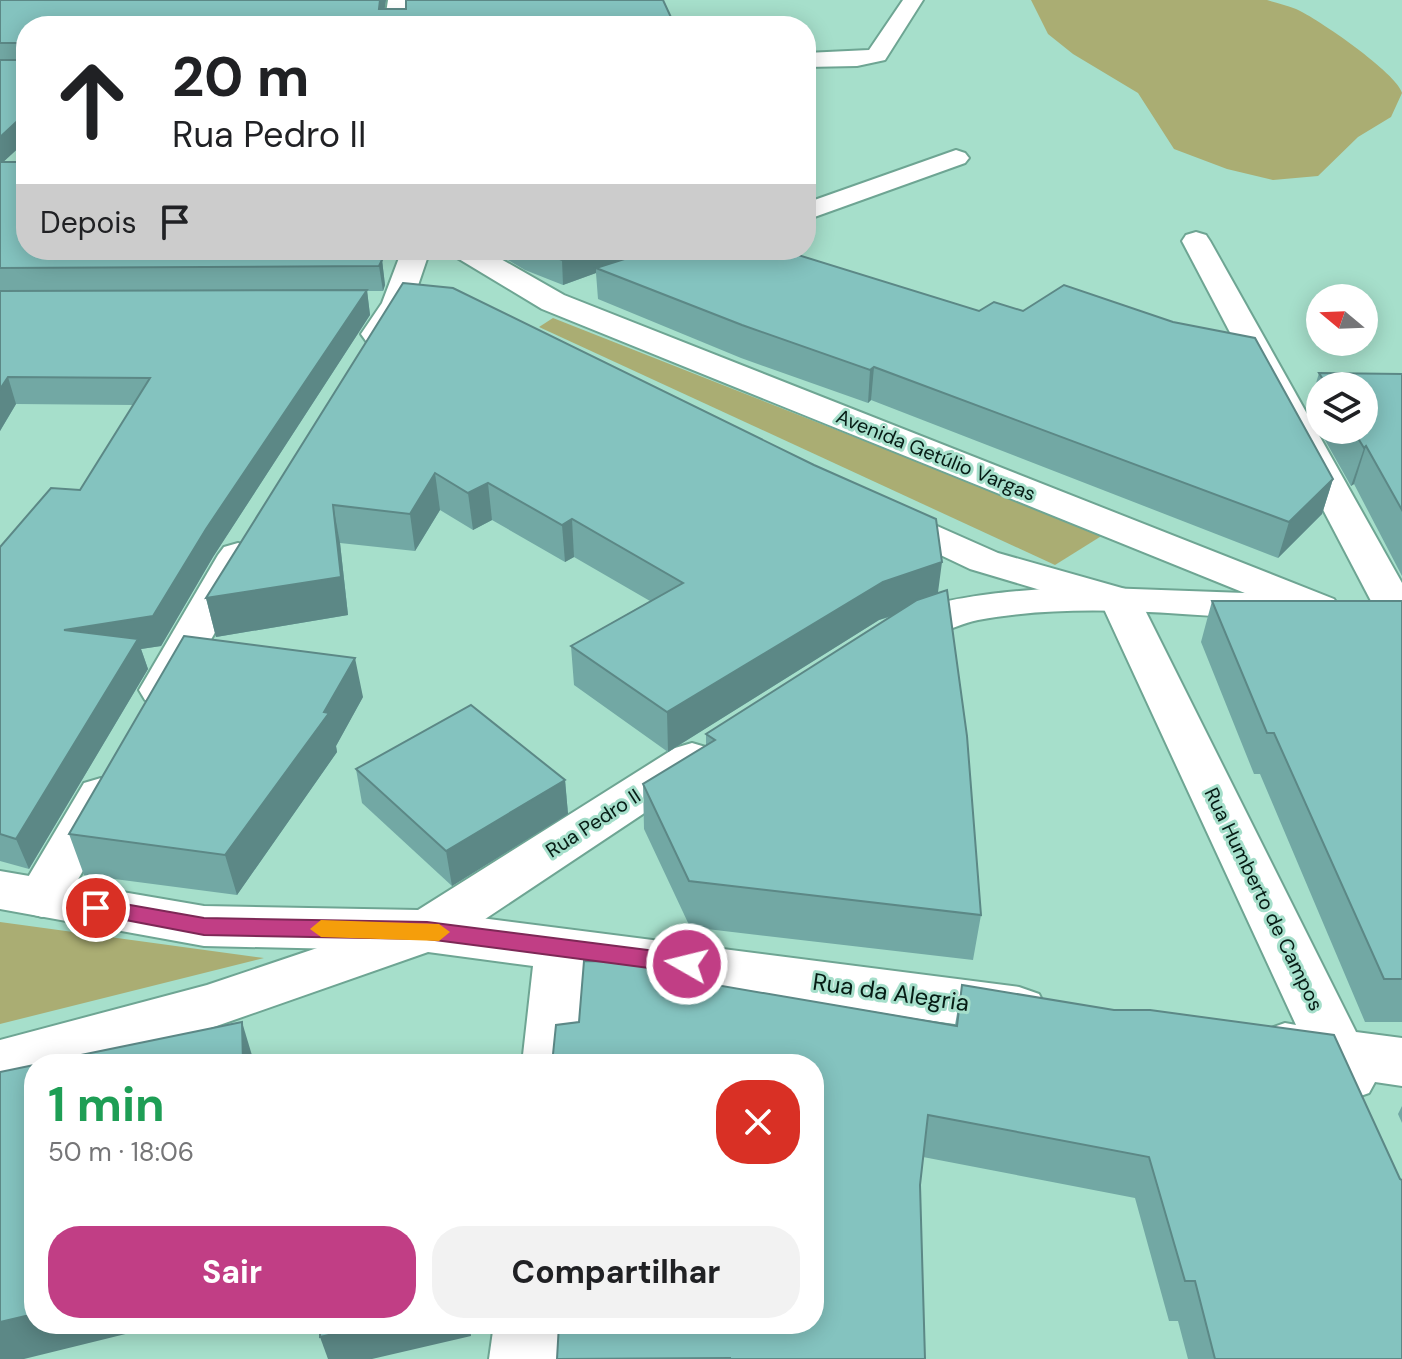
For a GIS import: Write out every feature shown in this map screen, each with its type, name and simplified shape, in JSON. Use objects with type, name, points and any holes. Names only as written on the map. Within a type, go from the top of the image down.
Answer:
[{"type":"street","points":[[816,60],[857,59],[881,51],[913,0]]},
{"type":"street","points":[[816,208],[956,158]]},
{"type":"street","points":[[1196,241],[1400,613]]},
{"type":"street","points":[[360,361],[398,304],[413,260]]},
{"type":"street","name":"Avenida Getúlio Vargas","points":[[481,260],[553,302],[1319,608]]},
{"type":"street","points":[[510,310],[553,302],[597,286]]},
{"type":"street","points":[[855,499],[938,542],[984,561],[1121,601]]},
{"type":"street","points":[[143,722],[261,518]]},
{"type":"street","points":[[857,657],[896,632],[956,610],[1038,603],[1121,601],[1400,613]]},
{"type":"street","name":"Rua Humberto de Campos","points":[[1121,601],[1365,1112]]},
{"type":"street","name":"Rua Pedro II","points":[[427,931],[724,739]]},
{"type":"street","points":[[120,763],[21,894],[204,926],[427,931]]},
{"type":"street","points":[[36,1054],[208,1007],[427,931]]},
{"type":"street","name":"Rua da Alegria","points":[[427,931],[1060,1016]]},
{"type":"street","points":[[552,1054],[562,947]]},
{"type":"street","points":[[1231,1040],[1402,1062]]},
{"type":"street","points":[[0,1064],[24,1057]]},
{"type":"street","points":[[523,1359],[526,1334]]},
{"type":"green space","points":[[1031,0],[1267,0],[1296,9],[1338,35],[1387,73],[1402,93],[1391,117],[1358,137],[1318,176],[1273,180],[1227,169],[1174,149],[1138,93],[1073,54],[1048,34]]},
{"type":"green space","points":[[553,318],[1103,535],[1055,565],[539,327]]},
{"type":"green space","points":[[0,922],[264,958],[0,1024]]},
{"type":"building","points":[[0,0],[380,0],[379,9],[406,9],[406,0],[663,0],[670,16],[16,16],[16,43],[0,43]]},
{"type":"building","points":[[0,60],[16,60],[16,122],[0,137]]},
{"type":"building","points":[[0,162],[16,162],[16,260],[382,260],[379,266],[0,268]]},
{"type":"building","points":[[621,260],[814,260],[979,311],[994,302],[1023,311],[1064,285],[1173,322],[1255,338],[1306,430],[1306,444],[1314,444],[1333,479],[1289,522],[874,367],[870,370],[742,325],[596,268]]},
{"type":"building","points":[[403,283],[453,288],[814,465],[936,519],[942,562],[883,582],[667,712],[571,646],[683,583],[572,519],[562,525],[488,483],[468,493],[435,473],[410,514],[333,505],[341,577],[206,598]]},
{"type":"building","points":[[367,290],[206,529],[153,616],[64,630],[138,639],[16,839],[0,834],[0,547],[51,488],[80,490],[150,378],[8,377],[0,389],[0,291]]},
{"type":"building","points":[[1378,374],[1402,374],[1402,510],[1366,446],[1364,448],[1362,444],[1378,444]]},
{"type":"building","points":[[947,590],[967,736],[981,915],[689,881],[643,784],[715,740],[706,734],[917,600]]},
{"type":"building","points":[[1212,601],[1402,601],[1402,979],[1384,979],[1274,733],[1267,733]]},
{"type":"building","points":[[184,636],[355,658],[324,712],[329,713],[225,855],[69,834]]},
{"type":"building","points":[[471,705],[565,780],[446,851],[356,769]]},
{"type":"building","points":[[584,961],[716,962],[716,985],[957,1026],[962,985],[1114,1010],[1150,1010],[1334,1035],[1402,1180],[1402,1359],[1215,1359],[1195,1281],[1185,1281],[1149,1157],[928,1115],[920,1185],[925,1359],[557,1359],[558,1334],[824,1334],[824,1054],[553,1054],[556,1025],[579,1022]]},
{"type":"building","points":[[242,1022],[243,1054],[86,1054]]},
{"type":"building","points":[[24,1067],[24,1316],[0,1322],[0,1072]]},
{"type":"slow traffic","points":[[321,929],[439,932]]},
{"type":"route","points":[[96,908],[204,926],[427,931],[687,964]]}]
